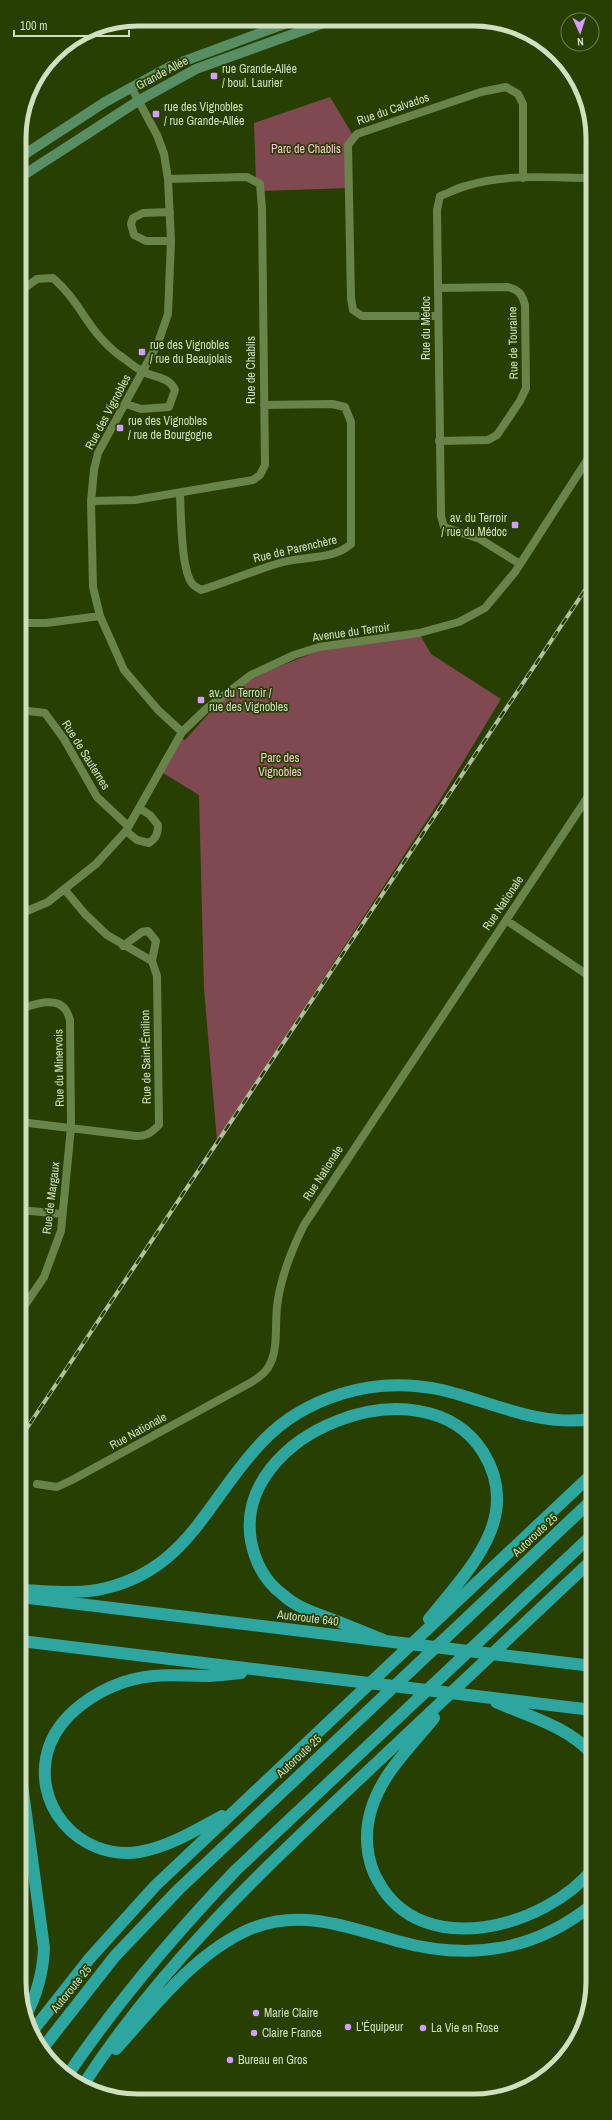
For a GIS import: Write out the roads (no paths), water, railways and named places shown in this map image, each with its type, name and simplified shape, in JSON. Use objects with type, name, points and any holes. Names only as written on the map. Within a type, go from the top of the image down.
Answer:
[{"type":"highway","points":[[26,1590],[99,1590],[122,1583],[152,1570],[167,1559],[185,1541],[241,1466],[270,1434],[300,1412],[341,1394],[382,1386],[416,1386],[443,1390],[543,1419],[568,1421],[586,1420]]},
{"type":"highway","points":[[36,2027],[74,1976],[130,1912],[406,1648],[429,1623],[467,1575],[479,1557],[493,1523],[496,1504],[494,1479],[489,1464],[480,1448],[468,1434],[446,1418],[428,1412],[407,1409],[387,1410],[354,1415],[334,1422],[306,1437],[289,1449],[264,1476],[255,1494],[251,1512],[250,1530],[253,1549],[266,1578],[274,1588],[290,1601],[308,1611],[386,1641]]},
{"type":"highway","points":[[429,1623],[586,1479]]},
{"type":"highway","name":"Autoroute 25","points":[[45,2045],[105,1968],[167,1900],[586,1506]]},
{"type":"highway","points":[[70,2071],[121,2001],[191,1917],[236,1870],[586,1541]]},
{"type":"highway","points":[[586,1566],[457,1689],[434,1714],[390,1771],[376,1797],[369,1819],[367,1844],[372,1868],[382,1887],[394,1902],[414,1917],[432,1924],[459,1928],[489,1926],[517,1920],[546,1907],[571,1890],[586,1876]]},
{"type":"highway","name":"Autoroute 640","points":[[26,1599],[586,1665]]},
{"type":"highway","points":[[26,1642],[586,1709]]},
{"type":"highway","points":[[236,1809],[174,1841],[157,1847],[139,1852],[124,1853],[100,1849],[87,1844],[69,1831],[53,1808],[45,1781],[48,1751],[58,1730],[74,1711],[100,1692],[124,1682],[163,1675],[206,1676],[269,1671]]},
{"type":"highway","points":[[484,1697],[562,1730],[586,1749]]},
{"type":"highway","points":[[86,2081],[143,2002],[216,1917],[277,1856],[434,1714]]},
{"type":"highway","points":[[26,1814],[44,1948],[43,1967],[39,1984],[29,2008]]},
{"type":"highway","points":[[87,2082],[165,1996],[197,1965],[230,1939],[259,1926],[291,1920],[318,1920],[342,1924],[430,1949],[470,1952],[502,1948],[535,1939],[560,1927],[586,1909]]},
{"type":"street","name":"Grande Allée","points":[[26,153],[80,117],[130,87],[171,66],[280,26]]},
{"type":"street","name":"Grande Allée","points":[[26,173],[138,100],[196,69],[315,26]]},
{"type":"street","name":"Rue des Vignobles","points":[[130,87],[157,135],[164,154],[168,179],[171,241],[168,314],[158,342],[143,372],[98,453],[94,470],[91,501],[93,587],[100,616],[124,670],[158,710],[182,732]]},
{"type":"street","name":"Rue du Calvados","points":[[438,316],[362,316],[353,310],[351,298],[348,145],[357,134],[481,92],[506,87],[518,94],[522,104],[523,178]]},
{"type":"street","name":"Rue de Chablis","points":[[91,501],[135,500],[180,494],[253,480],[260,475],[264,465],[262,209],[260,184],[247,177],[168,179]]},
{"type":"street","name":"Rue du Médoc","points":[[520,564],[480,539],[444,527],[441,516],[437,210],[440,196],[466,186],[494,180],[523,178],[586,178]]},
{"type":"street","points":[[170,212],[142,213],[133,218],[131,224],[134,236],[146,241],[171,241]]},
{"type":"street","points":[[26,287],[37,279],[54,278],[65,288],[93,331],[106,345],[143,372],[162,378],[173,384],[175,390],[169,407],[141,409],[126,404]]},
{"type":"street","name":"Rue de Touraine","points":[[438,288],[508,287],[516,289],[523,295],[525,305],[526,388],[520,401],[497,435],[488,440],[439,441]]},
{"type":"street","name":"Rue de Parenchère","points":[[180,494],[182,536],[188,574],[192,584],[201,590],[244,574],[285,562],[338,553],[351,544],[351,422],[344,407],[332,404],[264,405]]},
{"type":"street","name":"Avenue du Terroir","points":[[26,911],[48,902],[96,864],[127,828],[182,732],[206,709],[251,675],[294,655],[325,646],[419,634],[459,622],[486,608],[498,596],[520,564],[586,462]]},
{"type":"street","points":[[26,623],[46,623],[100,616]]},
{"type":"street","name":"Rue de Sauternes","points":[[26,711],[45,713],[64,739],[97,797],[127,828]]},
{"type":"street","name":"Rue Nationale","points":[[37,1484],[57,1487],[72,1480],[250,1384],[267,1370],[273,1355],[276,1310],[280,1287],[290,1257],[304,1226],[586,801]]},
{"type":"street","points":[[127,828],[137,840],[149,843],[155,839],[158,833],[158,825],[150,816],[139,808]]},
{"type":"street","points":[[65,890],[85,914],[107,935],[123,946],[152,961],[156,941],[148,931],[142,932],[123,946]]},
{"type":"street","points":[[506,920],[586,974]]},
{"type":"street","name":"Rue de Saint-Émilion","points":[[26,1123],[144,1136],[151,1133],[159,1125],[157,976],[152,961]]},
{"type":"street","name":"Rue du Minervois","points":[[26,1007],[35,1004],[53,1002],[65,1008],[70,1020],[71,1127]]},
{"type":"street","name":"Rue de Margaux","points":[[26,1302],[44,1277],[60,1231],[71,1127]]},
{"type":"street","points":[[26,1211],[62,1214]]},
{"type":"railway","points":[[26,1429],[586,589]]},
{"type":"place","name":"rue Grande-Allée / boul. Laurier","points":[[214,76]]},
{"type":"place","name":"rue des Vignobles / rue Grande-Allée","points":[[156,114]]},
{"type":"place","name":"rue des Vignobles / rue du Beaujolais","points":[[142,352]]},
{"type":"place","name":"rue des Vignobles / rue de Bourgogne","points":[[120,428]]},
{"type":"place","name":"av. du Terroir / rue du Médoc","points":[[515,525]]},
{"type":"place","name":"av. du Terroir / rue des Vignobles","points":[[201,700]]},
{"type":"place","name":"Marie Claire","points":[[256,2013]]},
{"type":"place","name":"L'Équipeur","points":[[348,2027]]},
{"type":"place","name":"La Vie en Rose","points":[[423,2028]]},
{"type":"place","name":"Claire France","points":[[254,2033]]},
{"type":"place","name":"Bureau en Gros","points":[[230,2060]]},
{"type":"park label","name":"Parc de Chablis","points":[[306,149]]},
{"type":"park label","name":"Parc des Vignobles","points":[[280,765]]}]
